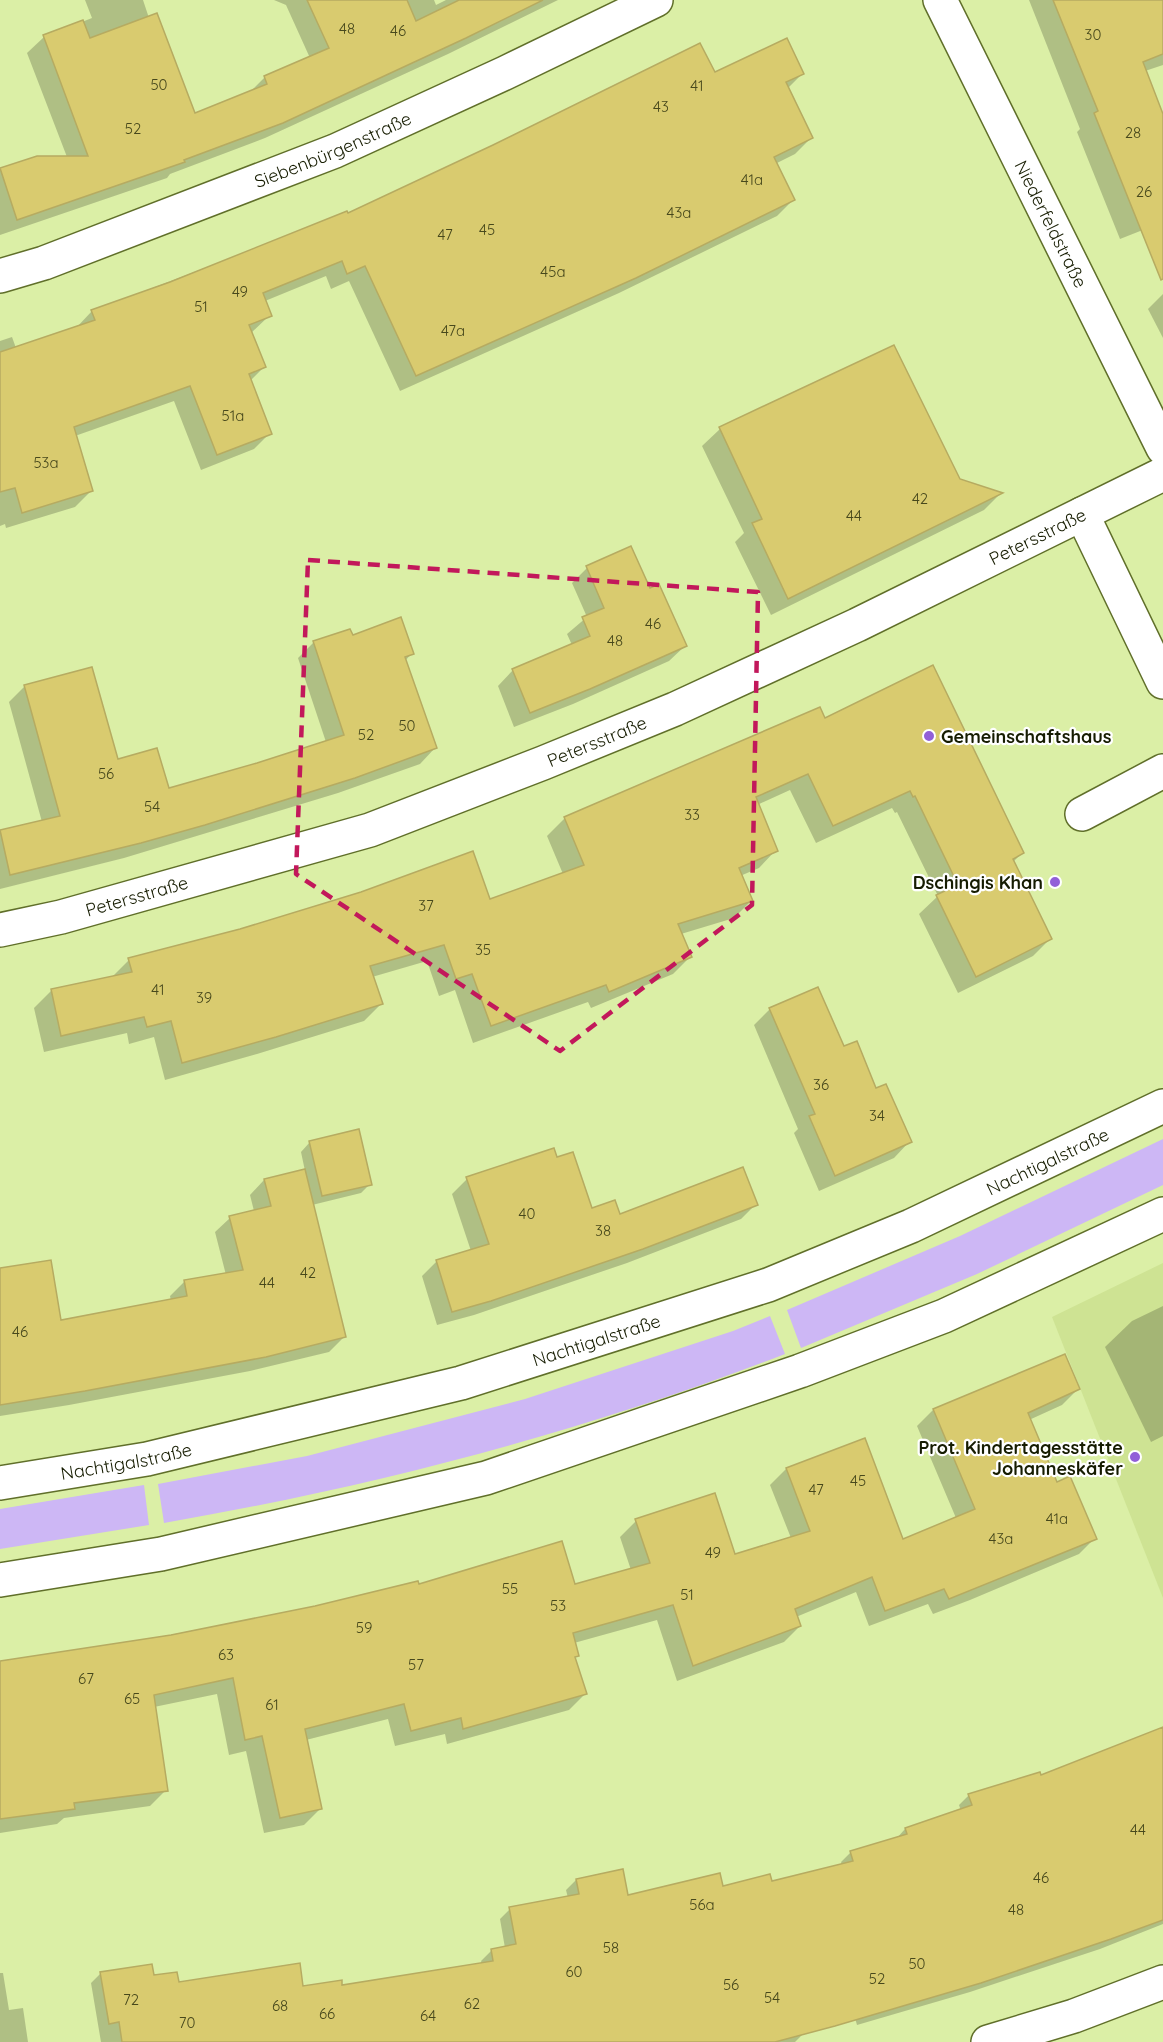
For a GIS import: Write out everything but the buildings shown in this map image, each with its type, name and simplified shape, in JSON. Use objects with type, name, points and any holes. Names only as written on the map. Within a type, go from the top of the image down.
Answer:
[{"type":"street","name":"Siebenbürgenstraße","points":[[0,276],[44,263],[335,151],[656,0]]},
{"type":"street","name":"Niederfeldstraße","points":[[940,0],[1163,448]]},
{"type":"street","name":"Petersstraße","points":[[0,930],[61,917],[370,830],[543,763],[675,709],[857,624],[1163,474]]},
{"type":"street","points":[[1082,514],[1163,682]]},
{"type":"street","points":[[1082,814],[1163,771]]},
{"type":"street","name":"Nachtigalstraße","points":[[0,1483],[147,1460],[461,1383],[768,1285],[911,1226],[1163,1107]]},
{"type":"street","points":[[0,1580],[162,1554],[486,1478],[800,1371],[944,1316],[1163,1214]]},
{"type":"street","points":[[988,2042],[1074,2016],[1163,1982]]},
{"type":"highlighted area","points":[[308,560],[758,592],[752,905],[560,1051],[296,874]]},
{"type":"shaded area","points":[[1163,1139],[1163,1185],[977,1274],[801,1348],[787,1310],[960,1236]]},
{"type":"shaded area","name":"Prot. Kindertagesstätte Johanneskäfer","points":[[1163,1263],[1163,1598],[1052,1317]]},
{"type":"shaded area","points":[[770,1316],[785,1354],[633,1408],[479,1454],[401,1474],[164,1523],[158,1484],[307,1456],[525,1399],[733,1331]]},
{"type":"shaded area","points":[[144,1485],[149,1525],[0,1549],[0,1509]]},
{"type":"place","name":"Gemeinschaftshaus","points":[[929,736]]},
{"type":"place","name":"Dschingis Khan","points":[[1055,882]]},
{"type":"place","name":"Prot. Kindertagesstätte Johanneskäfer","points":[[1135,1457]]}]
